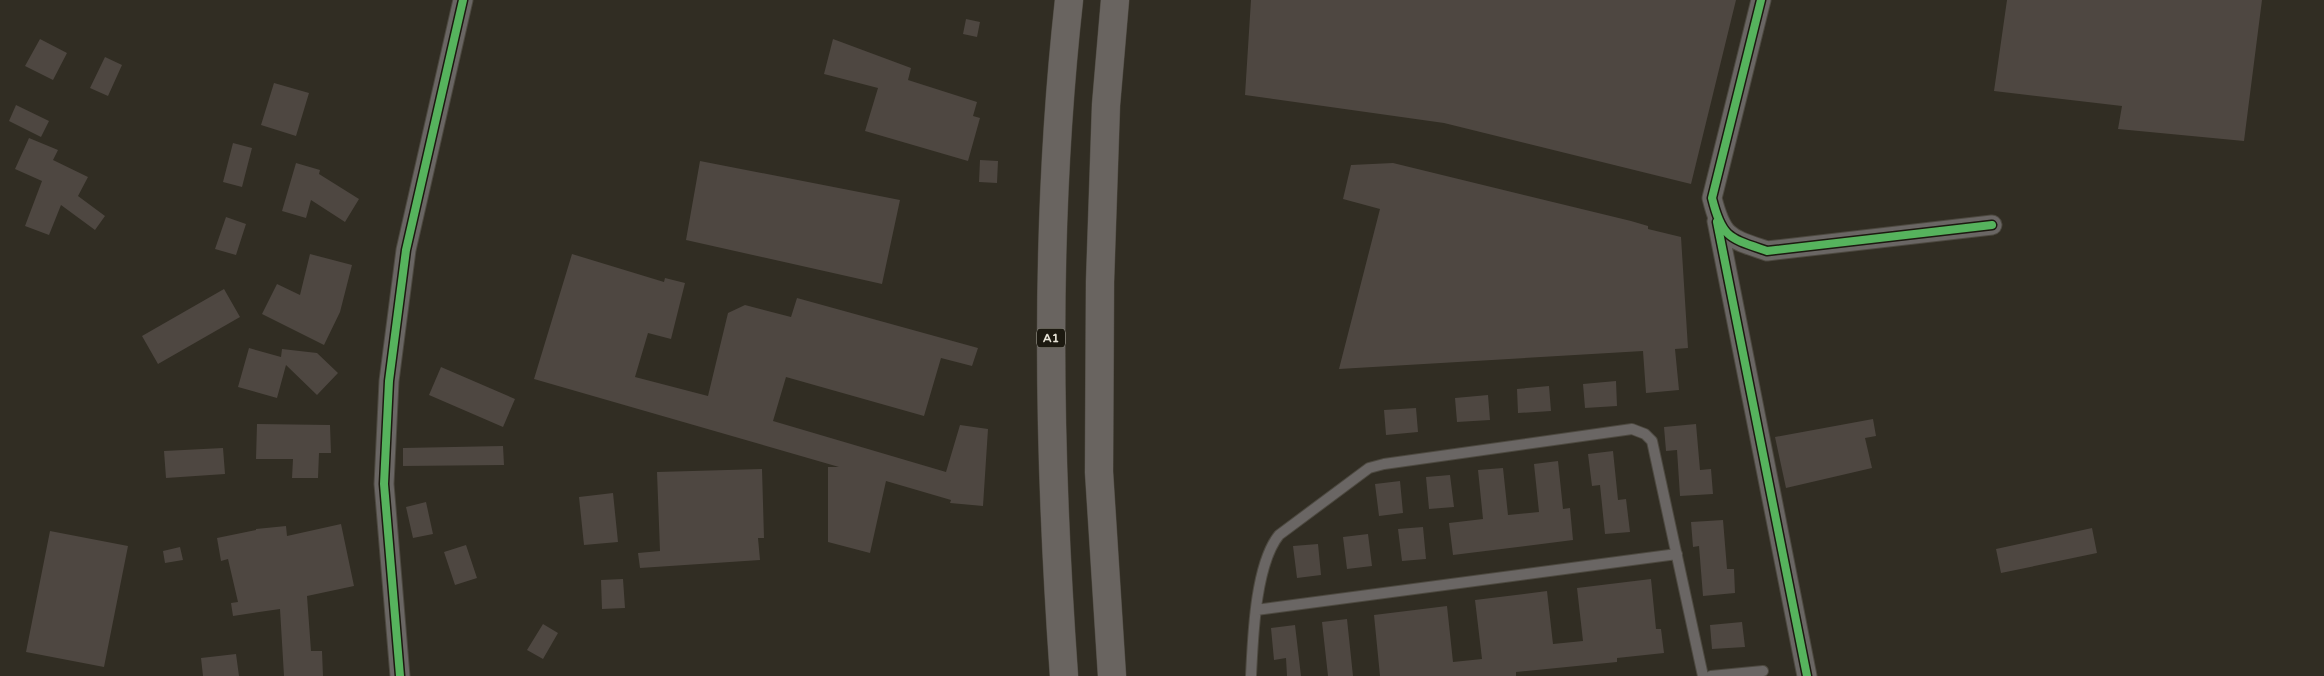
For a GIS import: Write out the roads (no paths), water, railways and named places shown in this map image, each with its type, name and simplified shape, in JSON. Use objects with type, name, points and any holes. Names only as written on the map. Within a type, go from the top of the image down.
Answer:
[{"type":"highway","name":"A1","points":[[1064,676],[1052,465],[1051,354],[1053,218],[1058,122],[1068,0]]},
{"type":"highway","points":[[1112,676],[1099,472],[1100,301],[1106,105],[1115,0]]},
{"type":"street","points":[[400,676],[384,484],[389,381],[406,250],[463,0]]},
{"type":"street","points":[[1761,0],[1712,198],[1807,676]]},
{"type":"street","points":[[1712,198],[1719,224],[1733,239],[1767,250],[1992,225]]},
{"type":"lane","points":[[1251,676],[1256,610],[1266,557],[1270,546],[1279,535],[1369,468],[1384,464],[1632,429],[1645,434],[1652,441],[1703,676]]},
{"type":"lane","points":[[1256,610],[1677,554]]},
{"type":"lane","points":[[1711,676],[1763,670]]}]
